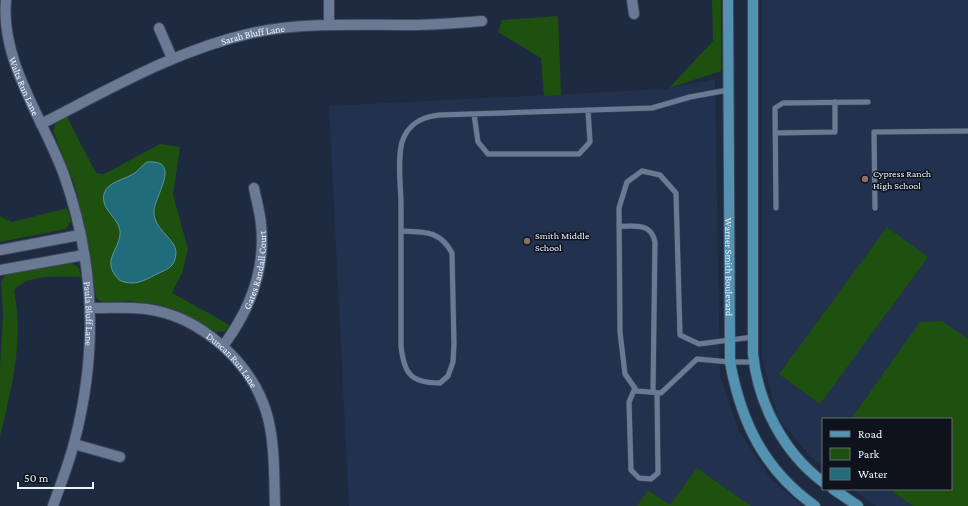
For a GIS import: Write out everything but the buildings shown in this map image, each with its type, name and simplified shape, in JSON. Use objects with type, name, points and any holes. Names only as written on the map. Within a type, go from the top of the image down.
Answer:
[{"type":"street","name":"Walts Run Lane","points":[[6,0],[6,37],[12,61],[41,124]]},
{"type":"street","points":[[329,0],[329,24]]},
{"type":"street","points":[[632,0],[634,14]]},
{"type":"street","name":"Warner Smith Boulevard","points":[[728,0],[730,362],[743,414],[758,446],[781,477],[815,506]]},
{"type":"street","points":[[753,0],[753,337],[755,372],[764,402],[779,432],[796,458],[822,481]]},
{"type":"street","name":"Sarah Bluff Lane","points":[[41,124],[172,58],[202,47],[253,33],[329,24],[412,25],[482,21]]},
{"type":"street","points":[[159,28],[172,58]]},
{"type":"street","name":"Paula Bluff Lane","points":[[41,124],[64,176],[75,210],[84,255],[91,308],[84,397],[74,444],[53,506]]},
{"type":"street","name":"Gates Randall Court","points":[[223,346],[236,328],[248,305],[257,280],[262,252],[261,223],[254,188]]},
{"type":"street","points":[[0,250],[80,235]]},
{"type":"street","points":[[0,270],[84,255]]},
{"type":"street","name":"Duncan Run Lane","points":[[91,308],[145,309],[161,312],[194,325],[223,346],[243,369],[258,391],[268,418],[272,447],[275,506]]},
{"type":"street","points":[[74,444],[120,457]]},
{"type":"street","points":[[834,490],[858,506]]},
{"type":"lane","points":[[401,231],[428,232],[440,237],[448,245],[452,253],[453,362],[448,376],[440,383],[426,383],[416,380],[408,373],[403,361],[401,346],[401,231],[401,156],[402,142],[407,131],[416,121],[427,116],[652,108],[690,97],[728,90]]},
{"type":"lane","points":[[775,132],[835,132],[835,102]]},
{"type":"lane","points":[[776,208],[775,108],[783,103],[868,102]]},
{"type":"lane","points":[[474,114],[478,142],[488,154],[579,154],[590,142],[588,110]]},
{"type":"lane","points":[[875,208],[874,132],[968,131]]},
{"type":"lane","points":[[753,337],[729,342],[699,344],[680,336],[676,193],[660,175],[642,171],[627,182],[619,208],[620,332],[625,374],[637,390],[661,393],[697,359],[730,362],[754,362]]},
{"type":"lane","points":[[619,226],[646,227],[654,234],[655,393],[658,473],[651,479],[639,478],[631,470],[629,402],[635,388]]},
{"type":"shaded area","name":"Cypress Ranch High School","points":[[762,0],[968,0],[968,506],[876,506],[854,490],[952,490],[952,418],[822,418],[822,465],[810,456],[778,418],[762,358]]},
{"type":"shaded area","name":"Smith Middle School","points":[[715,79],[720,376],[739,431],[770,478],[802,506],[349,506],[329,106],[665,89]]},
{"type":"green space","points":[[712,0],[721,0],[721,71],[669,88],[713,41]]},
{"type":"green space","points":[[558,16],[561,95],[544,96],[541,58],[498,32],[502,20]]},
{"type":"green space","points":[[67,117],[96,173],[104,174],[160,144],[180,147],[173,195],[188,249],[182,273],[172,293],[230,325],[225,331],[216,332],[178,311],[155,304],[129,301],[105,302],[100,301],[96,297],[90,252],[76,189],[53,131],[55,124]]},
{"type":"green space","points":[[67,208],[71,220],[66,229],[0,242],[0,214],[1,217],[12,222]]},
{"type":"green space","points":[[887,227],[928,257],[820,404],[779,374]]},
{"type":"green space","points":[[72,263],[79,268],[81,277],[36,278],[14,290],[17,308],[17,345],[9,400],[0,436],[0,367],[3,314],[1,282],[5,276],[13,273]]},
{"type":"green space","points":[[942,321],[968,339],[968,506],[913,506],[890,490],[952,490],[952,418],[852,418],[920,322]]},
{"type":"green space","points":[[697,468],[751,506],[637,506],[648,490],[670,505]]},
{"type":"water","points":[[147,162],[158,163],[163,166],[165,172],[164,180],[154,211],[157,223],[172,243],[176,253],[174,262],[170,267],[147,279],[131,283],[118,279],[112,270],[111,260],[119,240],[120,229],[105,205],[104,194],[113,183],[132,175]]},
{"type":"place","name":"Cypress Ranch High School","points":[[865,179]]},
{"type":"place","name":"Smith Middle School","points":[[527,241]]}]
